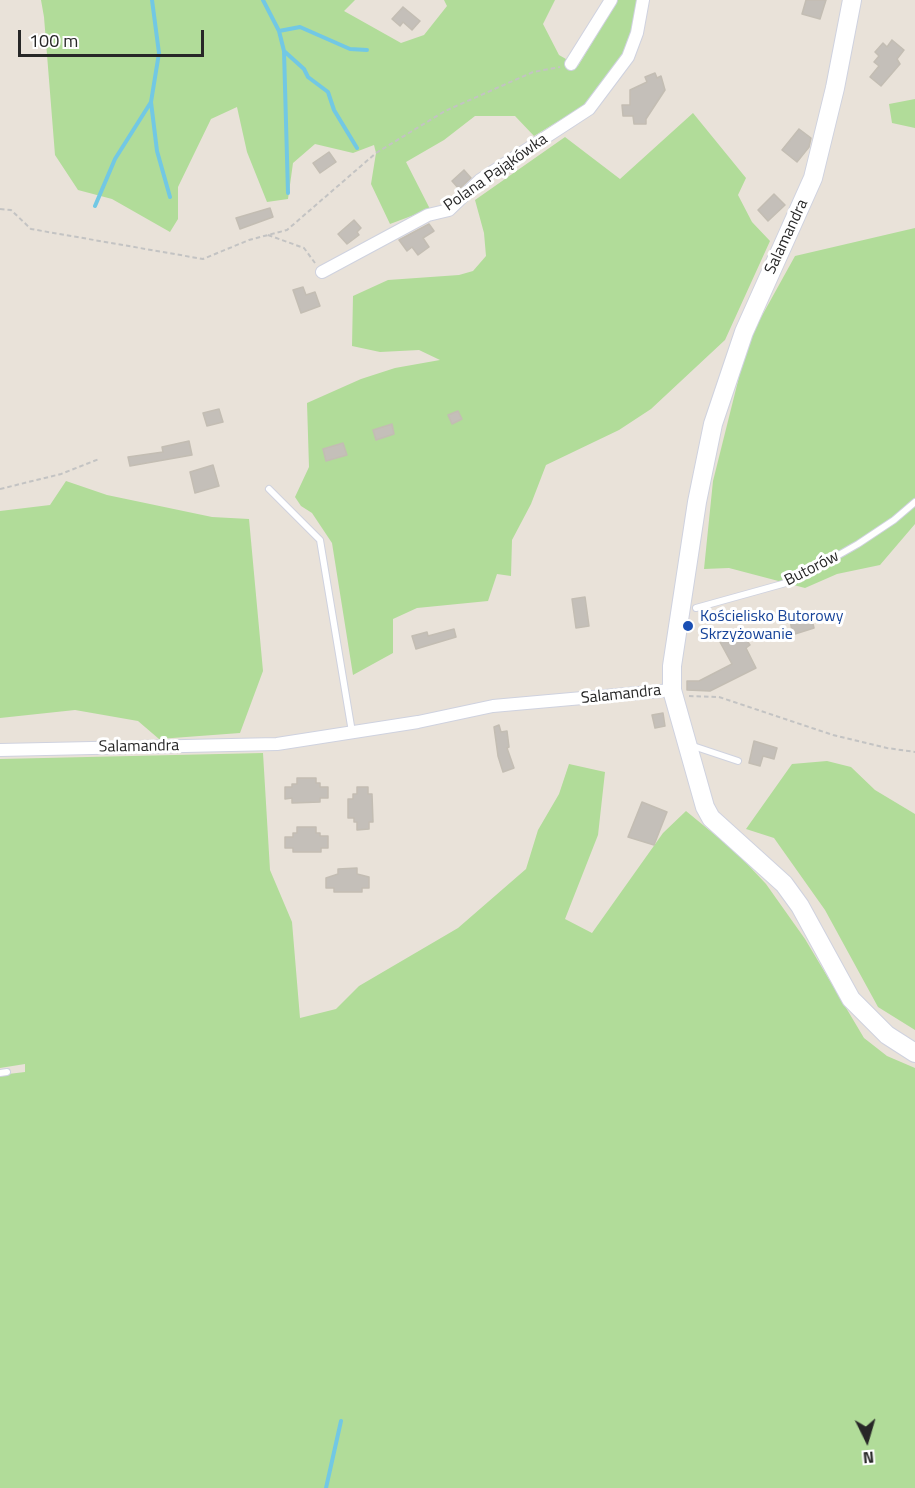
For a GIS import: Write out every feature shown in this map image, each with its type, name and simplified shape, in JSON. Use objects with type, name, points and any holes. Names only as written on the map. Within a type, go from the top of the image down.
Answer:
[{"type":"street","points":[[571,64],[611,0]]},
{"type":"street","name":"Polana Pająkówka","points":[[322,272],[428,215],[449,210],[480,180],[589,109],[628,57],[637,33],[643,0]]},
{"type":"street","name":"Salamandra","points":[[0,750],[277,744],[418,722],[493,706],[673,694],[672,666],[690,608],[697,502],[712,424],[744,332],[813,178],[836,88],[852,0]]},
{"type":"street","points":[[673,694],[705,807],[711,818],[784,884],[800,906],[851,999],[887,1035],[915,1053]]},
{"type":"lane","points":[[269,489],[320,540],[352,732]]},
{"type":"lane","name":"Butorów","points":[[690,608],[793,581],[858,544],[894,520],[915,502]]},
{"type":"lane","points":[[688,744],[738,761]]},
{"type":"path","points":[[0,209],[10,210],[31,229],[203,259],[287,230],[376,153],[445,111],[533,72],[571,64]]},
{"type":"path","points":[[268,235],[304,248],[322,272]]},
{"type":"path","points":[[0,489],[61,474],[99,459]]},
{"type":"path","points":[[673,694],[718,697],[833,735],[915,752]]},
{"type":"green space","points":[[41,0],[355,0],[344,11],[401,43],[424,35],[447,6],[444,0],[555,0],[543,24],[559,55],[578,66],[618,0],[638,0],[632,35],[621,60],[585,105],[534,136],[515,116],[475,116],[444,140],[406,162],[430,209],[390,224],[371,184],[376,153],[374,145],[353,153],[315,144],[293,163],[288,199],[267,202],[247,152],[237,107],[211,119],[178,187],[178,219],[170,232],[112,199],[78,190],[55,155]]},
{"type":"green space","points":[[915,99],[915,128],[892,123],[889,104]]},
{"type":"green space","points":[[693,113],[746,178],[738,195],[752,222],[770,241],[725,340],[651,409],[619,430],[546,465],[531,504],[512,540],[511,576],[497,574],[488,601],[417,608],[393,619],[393,653],[353,675],[332,543],[312,513],[301,506],[295,497],[309,467],[307,403],[361,379],[395,368],[440,360],[419,350],[380,352],[352,346],[353,296],[388,280],[459,275],[473,271],[486,256],[484,233],[475,200],[565,137],[620,179]]},
{"type":"green space","points":[[915,228],[915,524],[880,565],[837,574],[805,588],[729,568],[704,569],[713,481],[748,341],[795,256]]},
{"type":"green space","points":[[66,481],[107,495],[212,517],[249,519],[263,671],[240,733],[159,739],[138,721],[75,710],[0,718],[0,511],[50,505]]},
{"type":"green space","points":[[263,753],[270,870],[292,922],[300,1018],[336,1009],[359,986],[458,928],[526,869],[538,830],[559,794],[569,764],[605,772],[598,835],[565,919],[592,933],[663,833],[686,811],[737,853],[766,884],[805,939],[864,1038],[887,1056],[915,1068],[915,1488],[0,1488],[0,1075],[25,1072],[25,1064],[0,1068],[0,759]]},
{"type":"green space","points":[[827,761],[851,767],[875,790],[915,814],[915,1030],[878,1007],[825,910],[774,838],[746,829],[792,764]]},
{"type":"building","points":[[806,0],[826,0],[820,19],[802,14]]},
{"type":"building","points":[[403,7],[420,21],[412,30],[403,22],[400,26],[392,19]]},
{"type":"building","points":[[892,40],[904,50],[897,59],[900,64],[881,86],[870,77],[879,66],[874,62],[879,56],[875,52],[883,43],[887,47]]},
{"type":"building","points":[[655,73],[657,78],[661,76],[665,90],[646,119],[646,124],[634,124],[633,116],[623,116],[622,105],[630,105],[630,90],[647,82],[645,77]]},
{"type":"building","points":[[799,129],[811,138],[809,147],[797,162],[782,150]]},
{"type":"building","points":[[329,152],[336,162],[320,173],[313,163]]},
{"type":"building","points":[[464,170],[471,178],[459,189],[452,181]]},
{"type":"building","points":[[774,194],[785,205],[768,221],[758,210]]},
{"type":"building","points":[[270,208],[273,217],[240,229],[236,218]]},
{"type":"building","points":[[354,220],[361,228],[357,232],[359,235],[347,244],[338,234]]},
{"type":"building","points":[[429,224],[434,231],[423,238],[429,247],[418,255],[412,247],[407,251],[399,240]]},
{"type":"building","points":[[303,287],[306,295],[315,292],[320,306],[301,313],[293,290]]},
{"type":"building","points":[[219,409],[223,422],[207,426],[203,413]]},
{"type":"building","points":[[458,411],[462,419],[452,424],[448,415]]},
{"type":"building","points":[[392,424],[394,434],[376,440],[373,430]]},
{"type":"building","points":[[189,441],[192,455],[130,466],[128,457],[163,452],[162,447]]},
{"type":"building","points":[[343,443],[347,455],[326,461],[323,449]]},
{"type":"building","points":[[213,465],[219,486],[195,493],[190,472]]},
{"type":"building","points":[[585,597],[589,626],[576,628],[572,599]]},
{"type":"building","points":[[811,615],[814,628],[795,634],[792,632],[790,619]]},
{"type":"building","points":[[454,629],[456,637],[416,649],[412,636],[427,632],[428,636]]},
{"type":"building","points":[[740,631],[750,645],[746,648],[756,668],[710,691],[687,690],[687,681],[699,681],[732,664],[720,642]]},
{"type":"building","points":[[663,713],[665,726],[655,728],[652,715]]},
{"type":"building","points":[[499,725],[501,732],[507,731],[509,747],[507,748],[514,768],[503,772],[494,727]]},
{"type":"building","points":[[754,741],[777,748],[774,759],[763,756],[760,766],[749,763]]},
{"type":"building","points":[[297,778],[316,778],[316,783],[320,783],[320,787],[328,787],[328,798],[320,798],[320,802],[292,803],[292,798],[285,799],[285,787],[297,784]]},
{"type":"building","points":[[357,787],[368,787],[368,794],[372,794],[373,822],[369,822],[369,829],[357,830],[357,822],[354,822],[354,818],[348,818],[348,799],[353,799],[353,794],[357,794]]},
{"type":"building","points":[[642,802],[667,812],[654,845],[628,837]]},
{"type":"building","points":[[297,827],[316,827],[316,833],[320,833],[320,836],[328,836],[328,848],[321,848],[321,852],[293,852],[293,848],[285,848],[285,837],[293,837],[293,833],[297,833]]},
{"type":"building","points":[[357,868],[357,874],[369,877],[369,888],[362,888],[362,892],[334,892],[334,888],[326,888],[326,878],[338,874],[338,869]]},
{"type":"waterway","points":[[152,0],[159,53],[151,102],[157,151],[170,197]]},
{"type":"waterway","points":[[263,0],[279,31],[284,51],[304,69],[308,77],[328,92],[334,110],[357,148]]},
{"type":"waterway","points":[[279,31],[300,27],[350,49],[367,50]]},
{"type":"waterway","points":[[284,51],[288,193]]},
{"type":"waterway","points":[[95,206],[115,159],[151,102]]},
{"type":"waterway","points":[[326,1488],[341,1421]]},
{"type":"place","name":"Kościelisko Butorowy Skrzyżowanie","points":[[688,626]]}]
